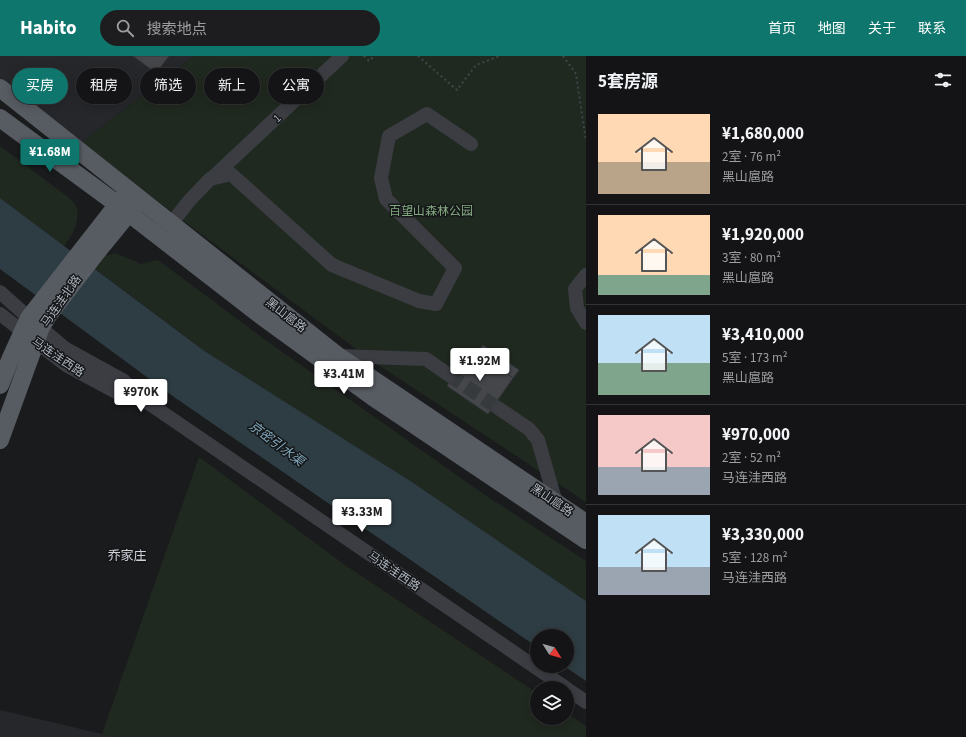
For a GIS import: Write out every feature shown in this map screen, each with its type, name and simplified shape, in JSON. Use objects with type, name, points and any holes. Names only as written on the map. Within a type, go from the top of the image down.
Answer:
[{"type":"main road","points":[[0,119],[7,120],[12,118],[15,115],[16,110],[2,90]]},
{"type":"main road","name":"黑山扈路","points":[[2,90],[338,356],[586,523]]},
{"type":"main road","name":"黑山扈路","points":[[0,119],[123,208],[263,317],[373,397],[586,540]]},
{"type":"main road","name":"马连洼北路","points":[[0,385],[10,360],[90,249],[135,194]]},
{"type":"main road","name":"马连洼北路","points":[[0,440],[36,324]]},
{"type":"street","name":"1","points":[[171,224],[189,201],[210,179],[342,56]]},
{"type":"street","points":[[210,179],[231,174],[332,265],[419,301],[436,304],[455,268],[386,199],[381,178],[389,136],[427,114],[471,144]]},
{"type":"street","points":[[586,276],[575,289],[577,308],[586,323]]},
{"type":"street","name":"马连洼西路","points":[[0,292],[66,349],[124,381],[144,400],[556,681]]},
{"type":"street","name":"马连洼西路","points":[[0,314],[36,324]]},
{"type":"street","points":[[338,356],[426,359],[448,374]]},
{"type":"street","points":[[498,408],[529,430],[538,440],[556,503]]},
{"type":"street","name":"马连洼西路","points":[[574,694],[586,702]]},
{"type":"path","points":[[364,56],[369,60],[374,56]]},
{"type":"path","points":[[418,56],[457,90],[476,65],[500,56]]},
{"type":"path","points":[[563,56],[576,74],[586,142]]},
{"type":"shaded area","points":[[0,56],[194,56],[178,68],[140,68],[140,97],[132,104],[132,68],[76,68],[76,104],[131,104],[82,142],[32,104],[68,104],[68,68],[12,68],[12,89],[0,80]]},
{"type":"shaded area","points":[[0,710],[102,734],[115,737],[0,737]]},
{"type":"green space","name":"百望山森林公园","points":[[194,56],[586,56],[586,502],[371,360],[177,216],[82,142],[140,97],[140,104],[196,104],[196,68],[178,68]]},
{"type":"green space","points":[[0,146],[68,197],[75,204],[78,215],[76,226],[64,246],[0,198]]},
{"type":"green space","points":[[115,253],[141,264],[158,260],[264,339],[482,493],[586,561],[586,601],[412,482],[203,350],[94,268],[104,256]]},
{"type":"green space","points":[[199,457],[345,565],[530,688],[530,725],[574,725],[574,718],[586,726],[586,737],[115,737],[102,734]]},
{"type":"water","name":"京密引水渠","points":[[0,198],[203,350],[412,482],[586,601],[586,681],[574,673],[574,629],[530,629],[530,642],[174,397],[0,269]]},
{"type":"building","points":[[133,56],[169,56],[160,68],[149,68]]},
{"type":"building","points":[[483,345],[519,370],[513,378],[477,354]]},
{"type":"building","points":[[472,350],[513,378],[488,414],[447,386]]},
{"type":"tunnel","points":[[449,375],[498,408]]},
{"type":"district","name":"乔家庄","points":[[127,555]]}]
